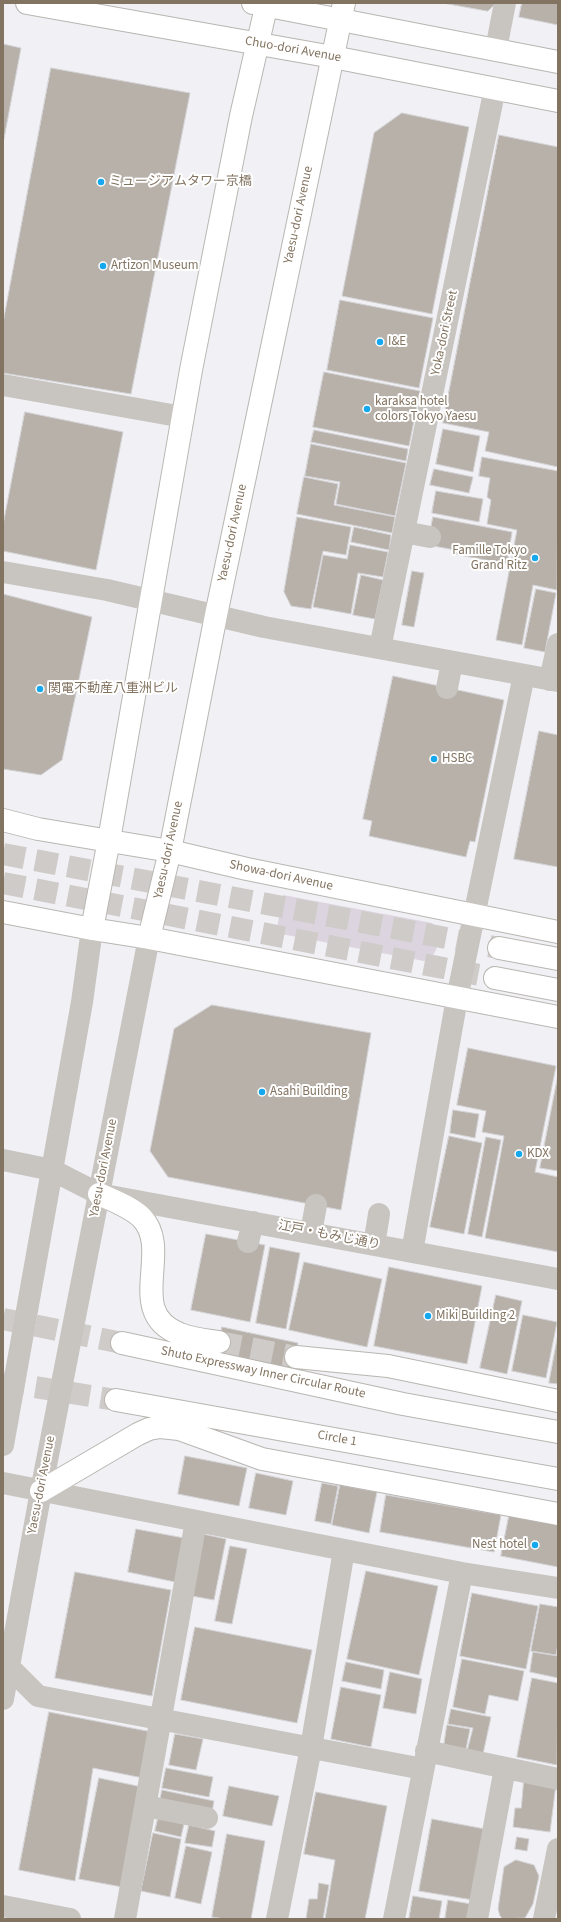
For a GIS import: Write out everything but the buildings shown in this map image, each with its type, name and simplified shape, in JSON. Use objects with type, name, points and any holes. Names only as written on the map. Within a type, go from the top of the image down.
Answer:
[{"type":"main road","name":"Chuo-dori Avenue","points":[[27,3],[333,57],[558,101]]},
{"type":"main road","points":[[92,929],[183,417],[240,116],[258,44],[262,4],[342,11],[496,49],[558,62]]},
{"type":"main road","name":"Yaesu-dori Avenue","points":[[150,938],[170,851],[216,615],[342,11]]},
{"type":"main road","name":"Showa-dori Avenue","points":[[3,820],[38,829],[170,851],[475,916],[558,932]]},
{"type":"main road","points":[[3,912],[92,929],[150,938],[558,1017]]},
{"type":"main road","points":[[499,948],[558,959]]},
{"type":"main road","points":[[495,978],[558,990]]},
{"type":"main road","points":[[99,1194],[142,1217],[149,1228],[154,1242],[150,1296],[159,1319],[168,1328],[179,1334],[219,1342]]},
{"type":"main road","points":[[122,1342],[403,1404],[558,1432]]},
{"type":"main road","points":[[296,1357],[388,1366],[558,1401]]},
{"type":"main road","name":"Circle 1","points":[[116,1400],[558,1479]]},
{"type":"main road","points":[[41,1491],[138,1434],[149,1429],[160,1427],[180,1429],[262,1459],[558,1514]]},
{"type":"street","points":[[496,49],[505,3]]},
{"type":"street","name":"Yoka-dori Street","points":[[380,648],[404,532],[437,408],[431,367],[450,268],[495,88]]},
{"type":"street","points":[[3,385],[183,417]]},
{"type":"street","points":[[404,532],[430,537]]},
{"type":"street","points":[[3,572],[107,590],[264,627],[554,680],[558,644]]},
{"type":"street","points":[[447,688],[452,662]]},
{"type":"street","points":[[412,1252],[433,1105],[475,916],[524,675]]},
{"type":"street","points":[[3,1445],[82,1002],[92,929]]},
{"type":"street","name":"Yaesu-dori Avenue","points":[[3,1699],[41,1491],[150,938]]},
{"type":"street","name":"江戸・もみじ通り","points":[[3,1160],[52,1170],[99,1194],[250,1232],[311,1233],[558,1279]]},
{"type":"street","points":[[311,1233],[316,1205]]},
{"type":"street","points":[[374,1245],[379,1214]]},
{"type":"street","points":[[3,1483],[462,1573],[558,1588]]},
{"type":"street","points":[[125,1919],[196,1521]]},
{"type":"street","points":[[277,1919],[311,1748],[344,1550]]},
{"type":"street","points":[[394,1919],[424,1760],[462,1573]]},
{"type":"street","points":[[9,1667],[38,1696],[311,1748],[506,1768],[558,1779]]},
{"type":"street","points":[[477,1919],[506,1768]]},
{"type":"street","points":[[145,1806],[207,1818]]},
{"type":"street","points":[[544,1919],[558,1849]]},
{"type":"street","points":[[3,1906],[70,1919]]},
{"type":"shaded area","points":[[283,895],[432,923],[440,932],[436,950],[429,959],[424,961],[276,933]]},
{"type":"tunnel","points":[[3,854],[499,948]]},
{"type":"tunnel","points":[[3,883],[495,978]]},
{"type":"tunnel","points":[[3,1319],[122,1343]]},
{"type":"tunnel","points":[[219,1342],[296,1357]]},
{"type":"tunnel","points":[[3,1382],[116,1400]]},
{"type":"place","name":"ミュージアムタワー京橋","points":[[101,182]]},
{"type":"place","name":"Artizon Museum","points":[[103,266]]},
{"type":"place","name":"I&E","points":[[380,342]]},
{"type":"place","name":"karaksa hotel colors Tokyo Yaesu","points":[[367,409]]},
{"type":"place","name":"Famille Tokyo Grand Ritz","points":[[535,558]]},
{"type":"place","name":"関電不動産八重洲ビル","points":[[40,689]]},
{"type":"place","name":"HSBC","points":[[434,759]]},
{"type":"place","name":"Asahi Building","points":[[262,1092]]},
{"type":"place","name":"KDX","points":[[519,1154]]},
{"type":"place","name":"Miki Building 2","points":[[428,1316]]},
{"type":"place","name":"Nest hotel","points":[[535,1545]]}]
